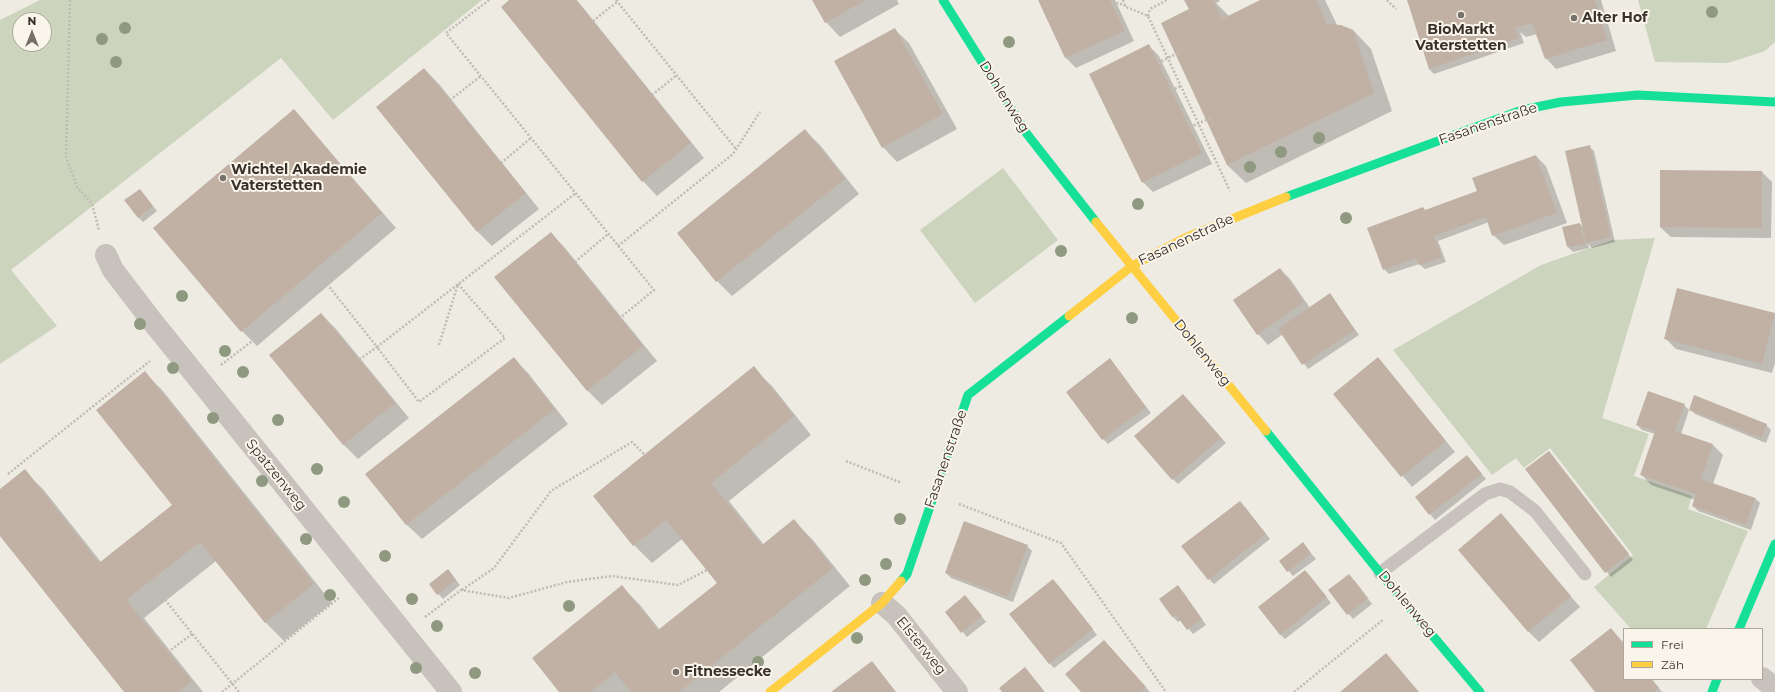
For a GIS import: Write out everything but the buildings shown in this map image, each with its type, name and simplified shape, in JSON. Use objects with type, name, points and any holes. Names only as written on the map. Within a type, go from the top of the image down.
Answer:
[{"type":"street","name":"Dohlenweg","points":[[943,0],[1027,134],[1106,236],[1380,572],[1480,692]]},
{"type":"street","name":"Fasanenstraße","points":[[770,692],[882,603],[907,574],[968,395],[1132,266],[1185,238],[1241,215],[1522,110],[1561,102],[1638,95],[1775,102]]},
{"type":"street","name":"Spatzenweg","points":[[106,255],[113,270],[171,344],[451,692]]},
{"type":"street","points":[[1739,628],[1775,544]]},
{"type":"street","name":"Elsterweg","points":[[882,603],[896,615],[957,692]]},
{"type":"street","points":[[1763,679],[1775,688]]},
{"type":"street","points":[[1712,692],[1717,680]]},
{"type":"lane","points":[[1380,572],[1485,494],[1500,489],[1510,492],[1535,511],[1585,574]]},
{"type":"path","points":[[70,0],[66,157],[77,186],[92,204]]},
{"type":"path","points":[[489,0],[446,33],[654,290],[620,318]]},
{"type":"path","points":[[1123,0],[1126,7]]},
{"type":"path","points":[[1167,0],[1150,9],[1148,16],[1241,215]]},
{"type":"path","points":[[1387,0],[1396,9]]},
{"type":"path","points":[[592,21],[616,1],[736,149]]},
{"type":"path","points":[[1112,6],[1118,3],[1148,16]]},
{"type":"path","points":[[1158,63],[1180,52]]},
{"type":"path","points":[[652,95],[677,75]]},
{"type":"path","points":[[450,100],[481,76]]},
{"type":"path","points":[[1171,90],[1181,86]]},
{"type":"path","points":[[618,246],[733,154],[760,112]]},
{"type":"path","points":[[1190,127],[1211,118]]},
{"type":"path","points":[[501,163],[531,138]]},
{"type":"path","points":[[360,359],[576,193]]},
{"type":"path","points":[[574,262],[608,234]]},
{"type":"path","points":[[201,381],[350,266],[337,251]]},
{"type":"path","points":[[327,284],[377,346],[419,402],[505,338],[458,284]]},
{"type":"path","points":[[439,345],[458,284]]},
{"type":"path","points":[[283,297],[294,310]]},
{"type":"path","points":[[8,474],[171,344]]},
{"type":"path","points":[[404,633],[461,590],[494,568],[522,528],[551,491],[632,442],[644,454]]},
{"type":"path","points":[[846,461],[902,483]]},
{"type":"path","points":[[934,494],[1061,543],[1166,692]]},
{"type":"path","points":[[461,590],[509,598],[567,582],[612,576],[678,586],[707,570]]},
{"type":"path","points":[[150,581],[239,692]]},
{"type":"path","points":[[222,692],[362,581]]},
{"type":"path","points":[[296,598],[313,619]]},
{"type":"path","points":[[1294,692],[1405,602]]},
{"type":"path","points":[[168,652],[192,634]]},
{"type":"green space","points":[[40,0],[482,0],[333,120],[281,58],[11,270],[57,326],[0,364],[0,20],[12,14],[12,52],[52,52],[52,12],[16,12]]},
{"type":"green space","points":[[1638,0],[1775,0],[1775,42],[1765,51],[1728,63],[1655,62]]},
{"type":"green space","points":[[1003,168],[1058,240],[975,303],[920,230]]},
{"type":"green space","points":[[1655,238],[1602,418],[1649,434],[1634,476],[1692,496],[1688,509],[1748,531],[1706,628],[1630,628],[1594,587],[1633,555],[1550,448],[1524,468],[1516,458],[1492,475],[1393,350],[1541,265],[1612,240]]},
{"type":"traffic: fast","points":[[943,0],[1027,134],[1096,222]]},
{"type":"traffic: fast","points":[[1286,197],[1522,110],[1561,102],[1638,95],[1775,102]]},
{"type":"traffic: fast","points":[[901,581],[907,574],[968,395],[1069,316]]},
{"type":"traffic: fast","points":[[1266,431],[1380,573],[1480,692]]},
{"type":"traffic: fast","points":[[1739,628],[1775,544]]},
{"type":"traffic: fast","points":[[1712,692],[1717,680]]},
{"type":"traffic: slow","points":[[1069,316],[1132,266],[1185,238],[1286,197]]},
{"type":"traffic: slow","points":[[1096,222],[1266,431]]},
{"type":"traffic: slow","points":[[770,692],[882,603],[901,581]]},
{"type":"place","name":"BioMarkt Vaterstetten","points":[[1461,15]]},
{"type":"place","name":"Alter Hof","points":[[1574,18]]},
{"type":"place","name":"Wichtel Akademie Vaterstetten","points":[[223,178]]},
{"type":"place","name":"Fitnessecke","points":[[676,672]]}]
